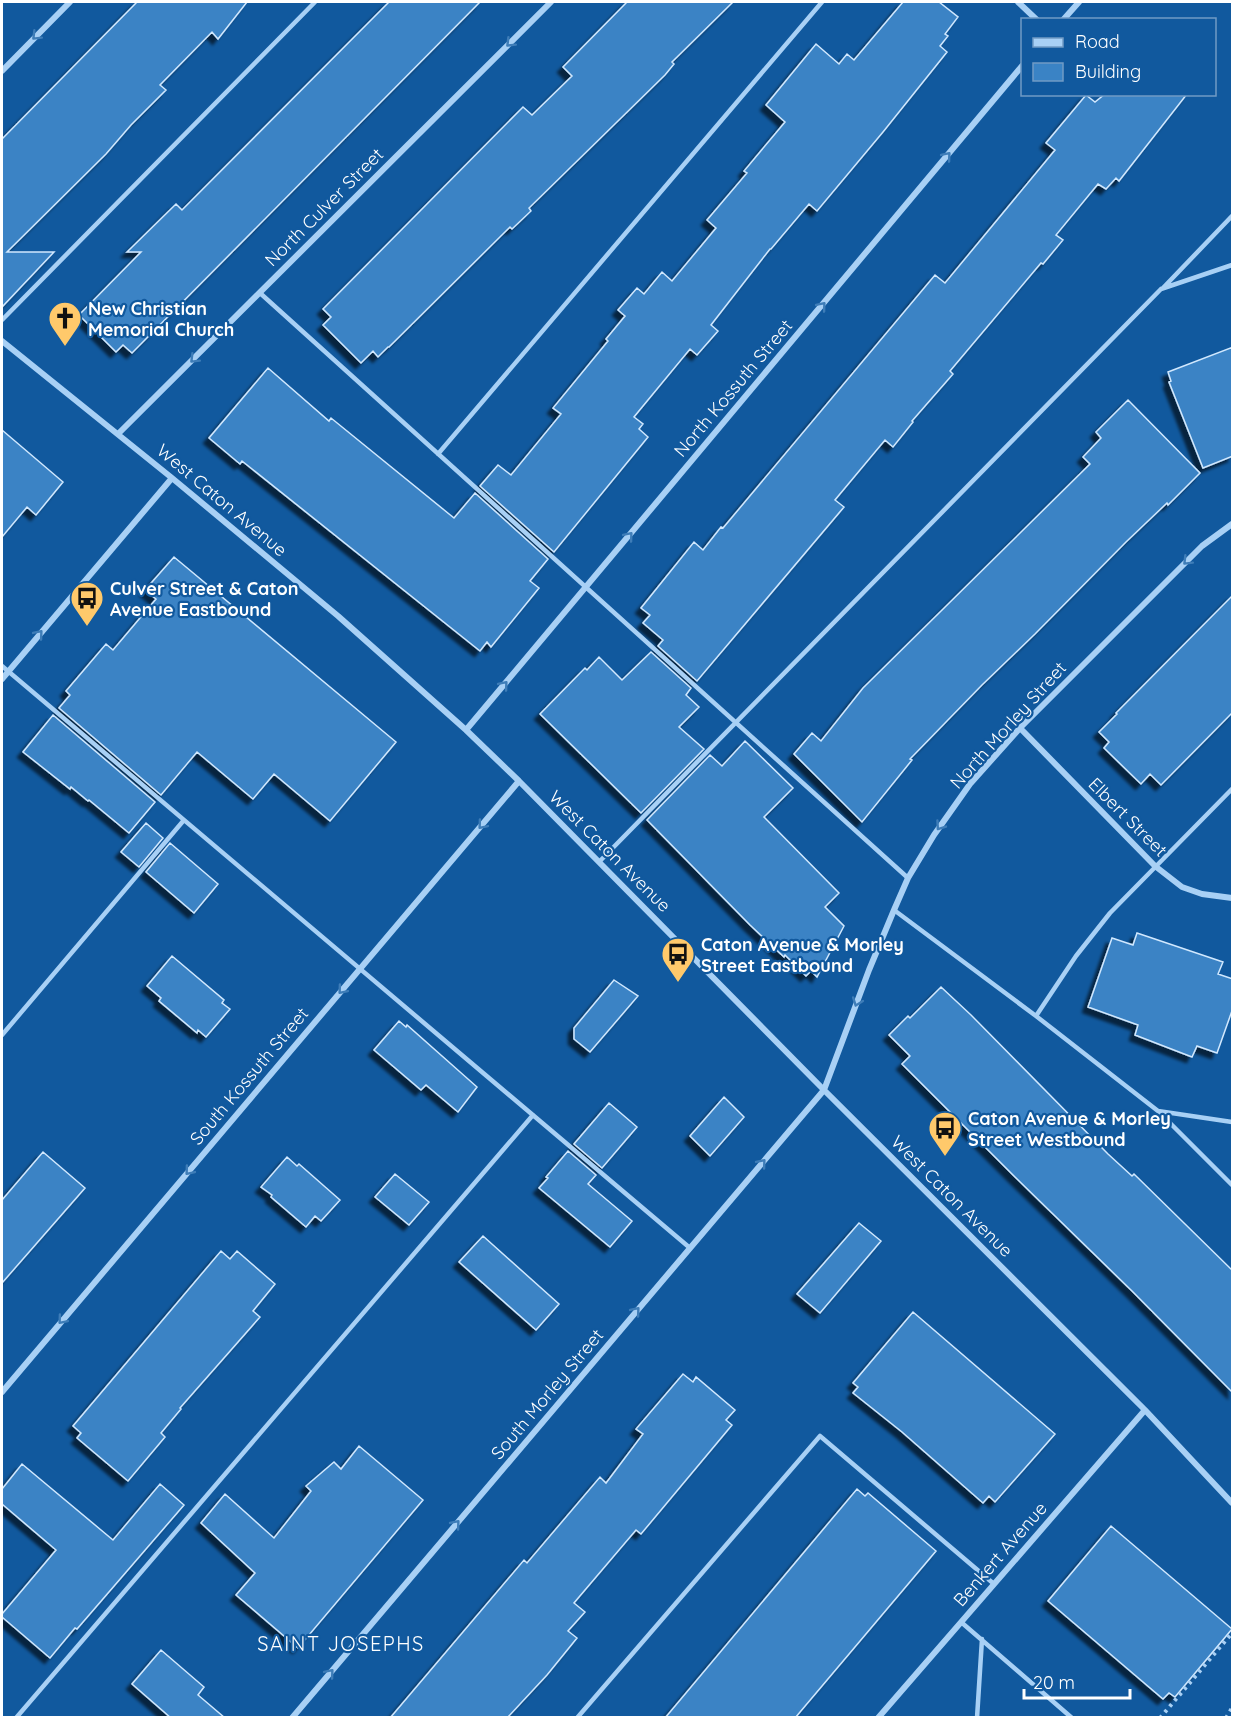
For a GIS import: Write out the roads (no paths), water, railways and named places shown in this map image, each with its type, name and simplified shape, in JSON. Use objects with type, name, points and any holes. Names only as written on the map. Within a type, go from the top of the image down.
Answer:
[{"type":"street","points":[[2,71],[70,2]]},
{"type":"street","name":"North Culver Street","points":[[118,434],[551,2]]},
{"type":"street","points":[[1018,2],[1035,18]]},
{"type":"street","points":[[1065,18],[1079,2]]},
{"type":"street","name":"North Kossuth Street","points":[[466,730],[1021,68]]},
{"type":"street","name":"West Caton Avenue","points":[[2,341],[338,616],[466,730],[1145,1410],[1233,1503]]},
{"type":"street","points":[[2,679],[172,478]]},
{"type":"street","name":"North Morley Street","points":[[824,1090],[869,970],[908,878],[970,784],[1020,728],[1202,546],[1233,524]]},
{"type":"street","name":"Elbert Street","points":[[1020,728],[1155,866],[1182,887],[1202,894],[1233,898]]},
{"type":"street","name":"South Kossuth Street","points":[[2,1392],[519,781]]},
{"type":"street","name":"South Morley Street","points":[[292,1718],[824,1090]]},
{"type":"street","name":"Benkert Avenue","points":[[878,1718],[1145,1410]]},
{"type":"lane","points":[[2,320],[315,2]]},
{"type":"lane","points":[[438,454],[822,2]]},
{"type":"lane","points":[[599,862],[1233,216]]},
{"type":"lane","points":[[1161,290],[1233,265]]},
{"type":"lane","points":[[260,293],[908,878]]},
{"type":"lane","points":[[2,666],[690,1248]]},
{"type":"lane","points":[[1036,1016],[1076,956],[1103,922],[1155,866],[1233,789]]},
{"type":"lane","points":[[2,1035],[184,820]]},
{"type":"lane","points":[[894,910],[1158,1111],[1233,1185]]},
{"type":"lane","points":[[1158,1111],[1233,1122]]},
{"type":"lane","points":[[16,1718],[533,1115]]},
{"type":"lane","points":[[577,1718],[820,1436],[994,1584]]},
{"type":"lane","points":[[962,1622],[1072,1718]]},
{"type":"lane","points":[[977,1718],[982,1639]]},
{"type":"place","name":"New Christian Memorial Church","points":[[65,347]]},
{"type":"place","name":"Culver Street & Caton Avenue Eastbound","points":[[87,627]]},
{"type":"place","name":"Caton Avenue & Morley Street Eastbound","points":[[678,983]]},
{"type":"place","name":"Caton Avenue & Morley Street Westbound","points":[[945,1157]]},
{"type":"district","name":"SAINT JOSEPHS","points":[[341,1643]]}]
